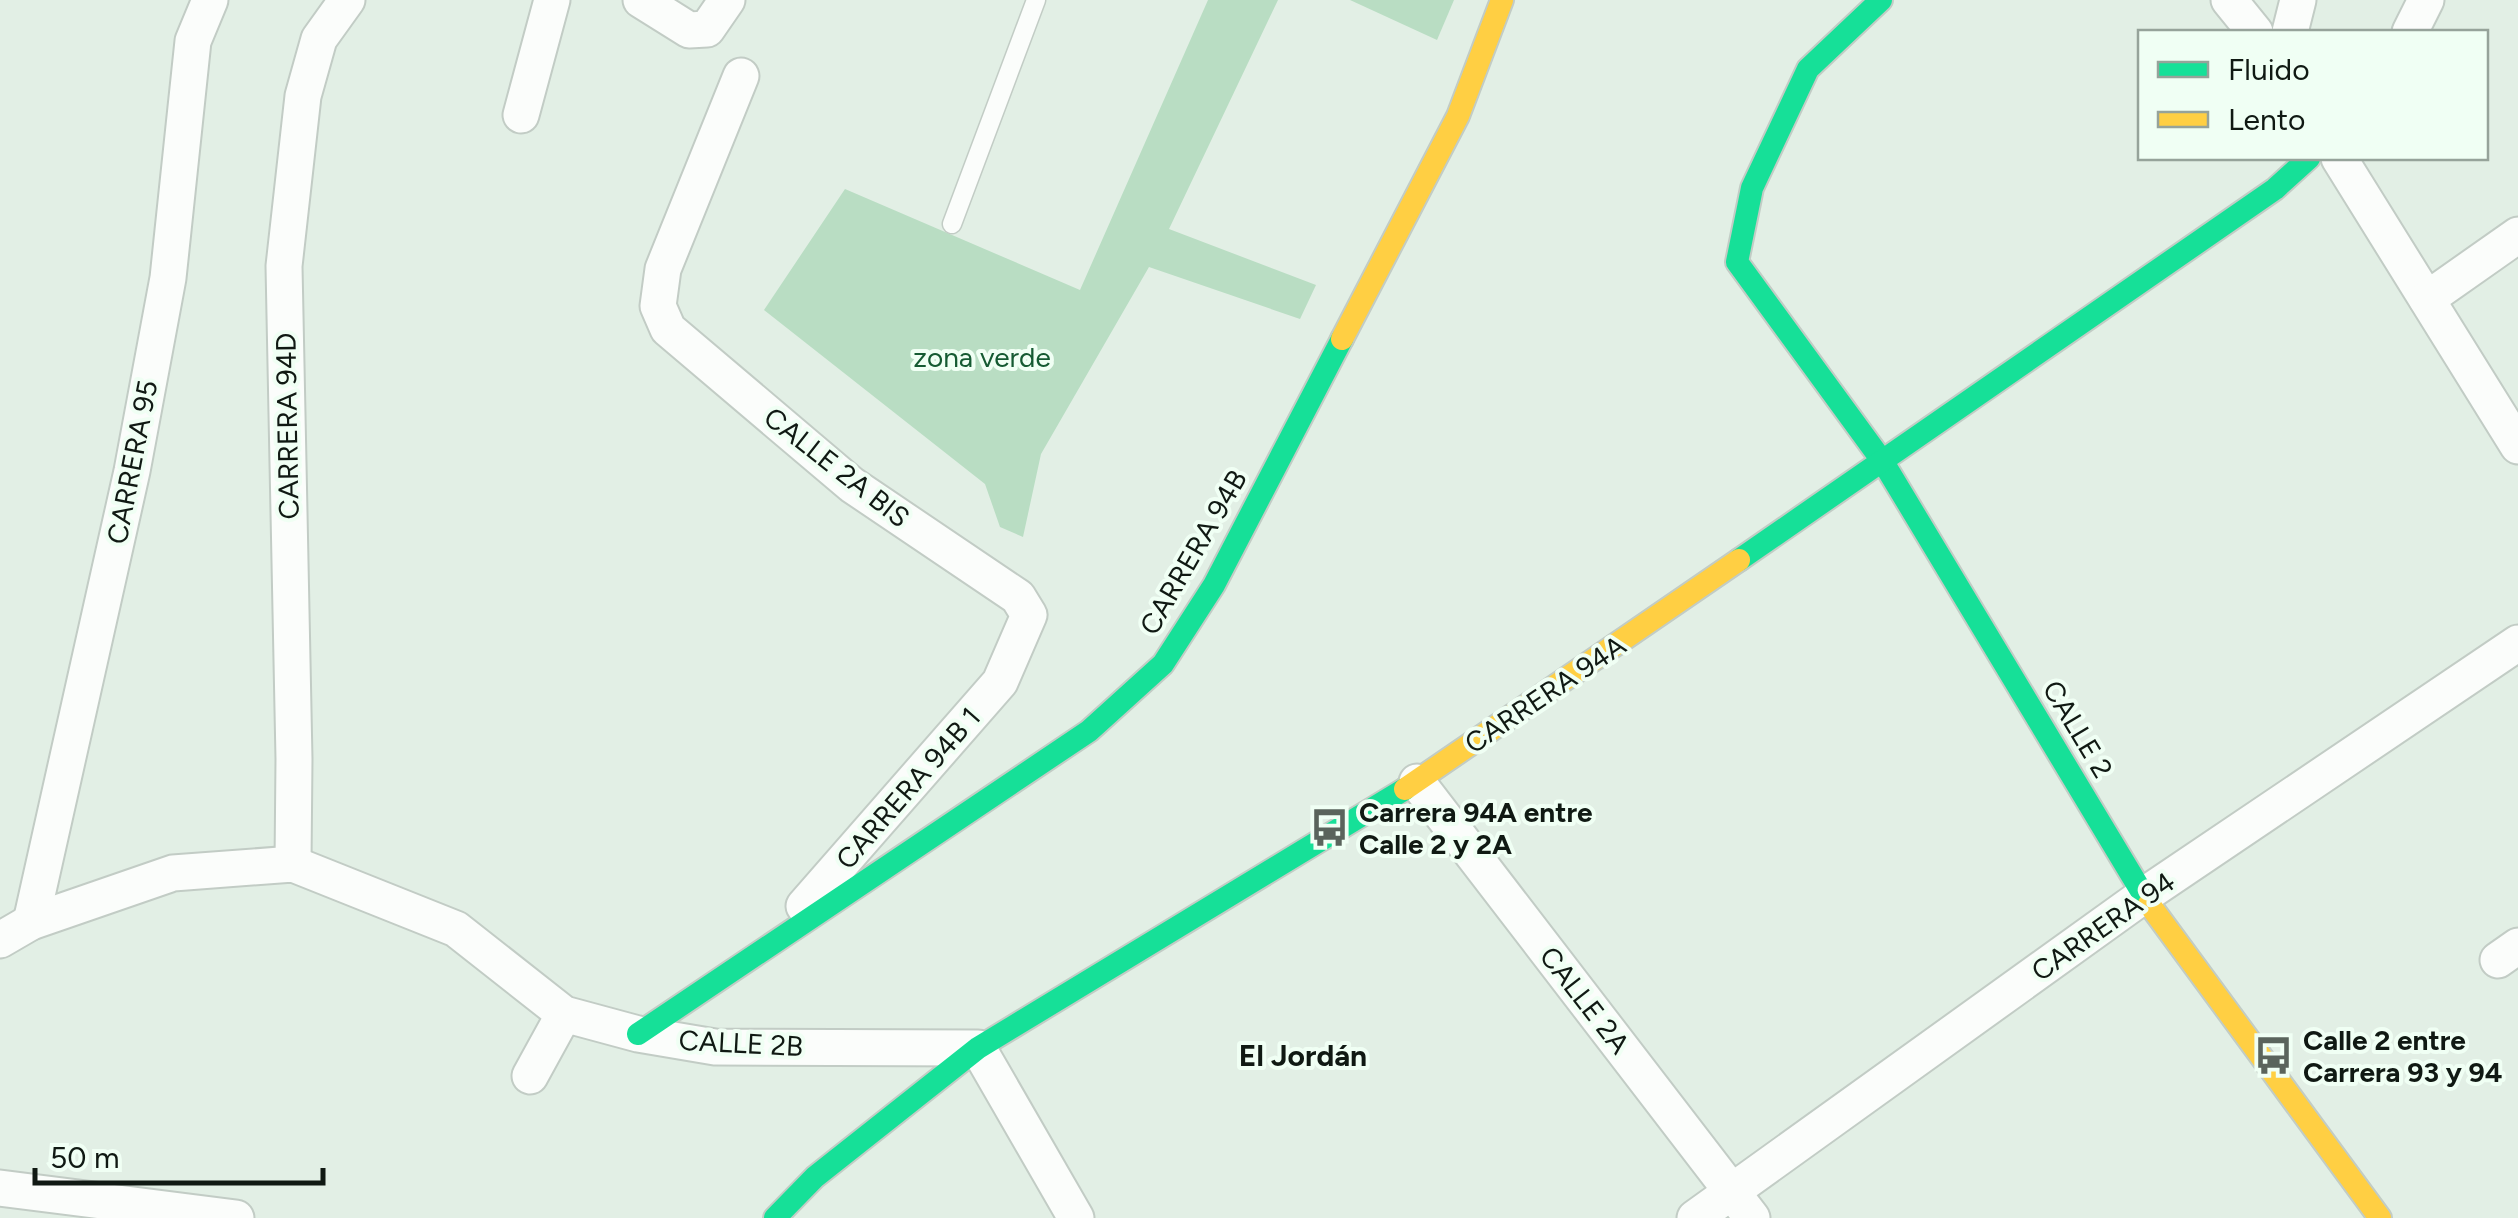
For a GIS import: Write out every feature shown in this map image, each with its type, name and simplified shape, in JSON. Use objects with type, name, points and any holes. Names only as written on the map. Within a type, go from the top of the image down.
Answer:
[{"type":"street","name":"CARRERA 95","points":[[31,922],[132,471],[168,278],[193,41],[210,0]]},
{"type":"street","name":"CARRERA 94D","points":[[293,864],[284,266],[303,96],[319,39],[347,0]]},
{"type":"street","points":[[521,115],[552,0]]},
{"type":"street","points":[[640,0],[689,30],[707,29],[728,0]]},
{"type":"street","name":"CARRERA 94B","points":[[638,1034],[1089,731],[1163,664],[1214,585],[1458,116],[1502,0]]},
{"type":"street","name":"CALLE 2","points":[[1881,0],[1808,68],[1752,188],[1737,262],[1883,462],[2143,896],[2380,1218]]},
{"type":"street","points":[[2229,0],[2253,30]]},
{"type":"street","points":[[2290,30],[2298,0]]},
{"type":"street","points":[[2411,30],[2426,0]]},
{"type":"street","name":"CALLE 2A BIS","points":[[741,76],[664,269],[658,306],[668,329],[852,485],[1018,597],[1028,614]]},
{"type":"street","name":"CARRERA 94A","points":[[775,1218],[815,1177],[978,1048],[1417,782],[2275,189],[2308,160]]},
{"type":"street","points":[[2340,160],[2518,446]]},
{"type":"street","points":[[2427,299],[2518,235]]},
{"type":"street","name":"CARRERA 94B 1","points":[[768,949],[1000,682],[1028,614]]},
{"type":"street","name":"CARRERA 94","points":[[1694,1218],[1742,1204],[2143,896],[2518,643]]},
{"type":"street","name":"CALLE 2A","points":[[1417,782],[1742,1204]]},
{"type":"street","points":[[0,940],[31,922],[173,873],[293,864]]},
{"type":"street","name":"CALLE 2B","points":[[293,864],[456,929],[564,1014],[638,1034],[715,1047],[978,1048]]},
{"type":"street","points":[[530,1076],[564,1014]]},
{"type":"street","points":[[978,1048],[1076,1218]]},
{"type":"street","points":[[0,1188],[236,1218]]},
{"type":"lane","points":[[952,224],[1036,0]]},
{"type":"green space","name":"zona verde","points":[[1208,0],[1278,0],[1169,229],[1316,285],[1300,319],[1149,267],[1041,454],[1023,537],[1000,527],[985,484],[764,310],[845,189],[1080,290]]},
{"type":"green space","points":[[1350,0],[1454,0],[1437,40]]},
{"type":"traffic: fast","points":[[1881,0],[1808,69],[1752,188],[1737,262],[1883,462],[2149,904]]},
{"type":"traffic: fast","points":[[1739,560],[2275,189],[2307,160]]},
{"type":"traffic: fast","points":[[638,1034],[1089,731],[1163,664],[1214,585],[1342,339]]},
{"type":"traffic: fast","points":[[775,1218],[815,1177],[978,1048],[1405,789]]},
{"type":"traffic: slow","points":[[1342,339],[1458,116],[1502,0]]},
{"type":"traffic: slow","points":[[1405,789],[1739,560]]},
{"type":"traffic: slow","points":[[2149,904],[2380,1218]]},
{"type":"place","name":"Carrera 94A entre Calle 2 y 2A","points":[[1329,828]]},
{"type":"place","name":"Calle 2 entre Carrera 93 y 94","points":[[2273,1056]]},
{"type":"district","name":"El Jordán","points":[[1303,1055]]}]
